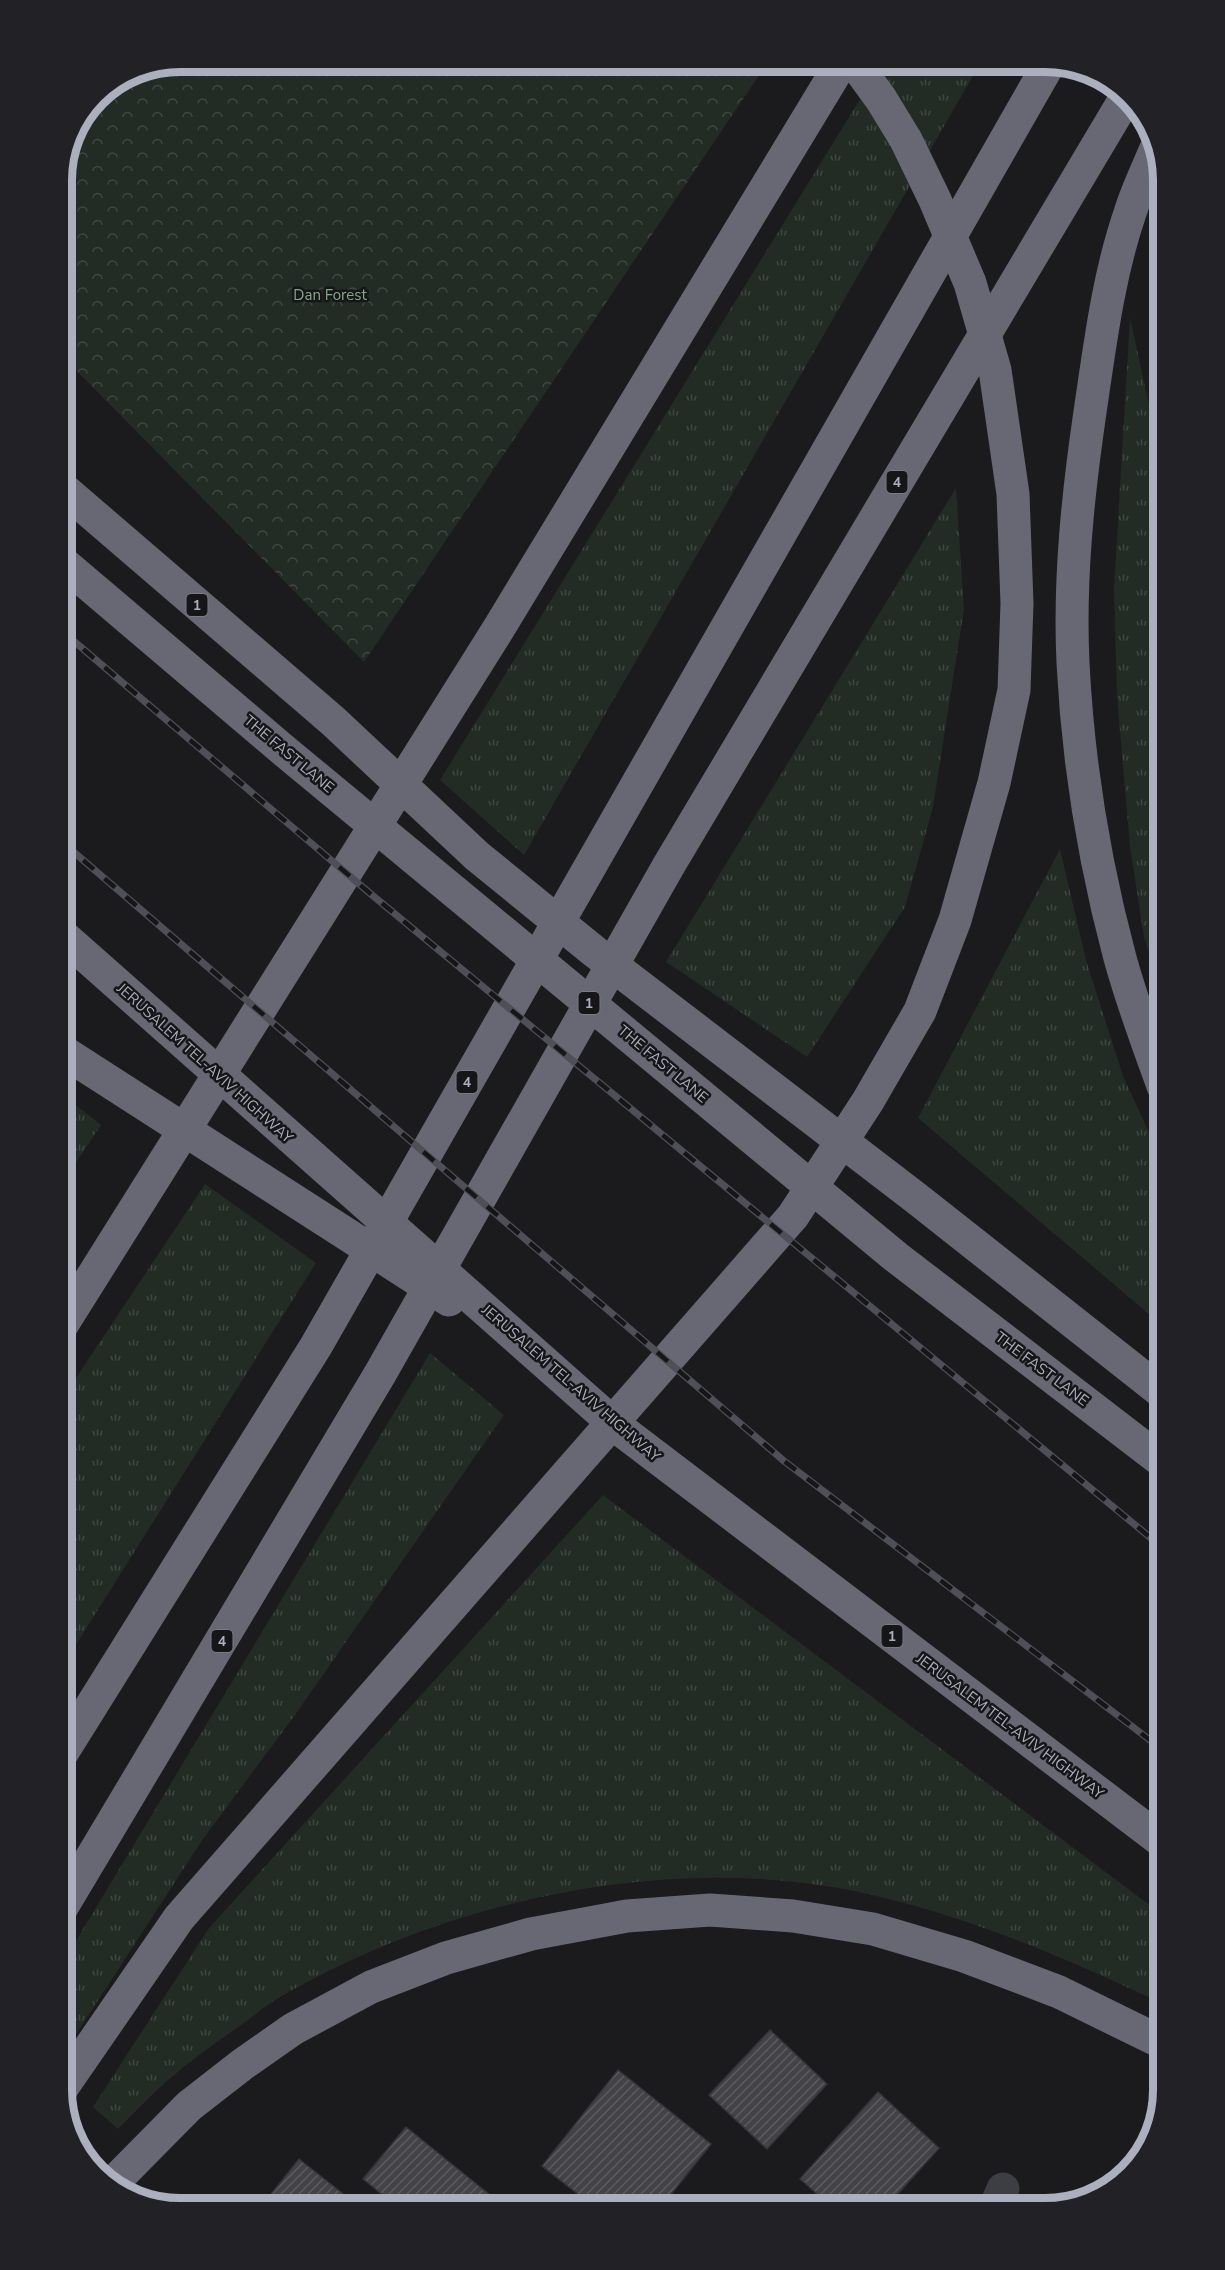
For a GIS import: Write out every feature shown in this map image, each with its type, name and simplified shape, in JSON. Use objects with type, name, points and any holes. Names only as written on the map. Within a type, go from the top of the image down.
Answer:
[{"type":"highway","points":[[72,1309],[499,628],[836,72]]},
{"type":"highway","points":[[72,2073],[179,1918],[793,1216],[868,1101],[920,1011],[958,909],[994,783],[1014,690],[1017,603],[1013,494],[995,370],[970,283],[906,140],[861,72]]},
{"type":"highway","name":"4","points":[[72,1737],[316,1346],[1044,72]]},
{"type":"highway","name":"4","points":[[72,1890],[380,1374],[669,865],[1122,105]]},
{"type":"highway","points":[[1151,160],[1130,213],[1111,282],[1098,356],[1084,448],[1074,567],[1073,661],[1082,771],[1098,863],[1120,959],[1153,1057]]},
{"type":"highway","name":"1","points":[[72,497],[333,721],[477,856],[595,952],[916,1198],[1153,1384]]},
{"type":"highway","name":"THE FAST LANE","points":[[72,570],[282,749],[896,1257],[1153,1454]]},
{"type":"highway","name":"JERUSALEM TEL-AVIV HIGHWAY","points":[[72,944],[621,1430],[1153,1834]]},
{"type":"highway","points":[[72,1057],[542,1361]]},
{"type":"highway","points":[[72,1275],[185,1128]]},
{"type":"highway","points":[[118,2178],[189,2106],[243,2064],[293,2029],[371,1987],[446,1958],[531,1934],[627,1916],[710,1910],[793,1916],[873,1929],[964,1956],[1059,1992],[1153,2038]]},
{"type":"green space","name":"Dan Forest","points":[[173,72],[761,72],[364,662],[72,366],[72,173],[80,139],[90,120],[114,94],[132,83]]},
{"type":"green space","points":[[877,72],[975,72],[524,855],[440,780]]},
{"type":"green space","points":[[1130,317],[1153,424],[1153,964],[1144,937],[1130,847],[1117,696],[1114,588]]},
{"type":"green space","points":[[956,488],[964,609],[933,807],[905,907],[807,1057],[666,962]]},
{"type":"green space","points":[[1060,849],[1086,960],[1123,1076],[1153,1141],[1153,1318],[918,1118]]},
{"type":"green space","points":[[72,1102],[101,1125],[72,1169]]},
{"type":"green space","points":[[205,1184],[316,1263],[72,1651],[72,1384]]},
{"type":"green space","points":[[430,1353],[504,1415],[295,1715],[203,1839],[72,2041],[72,1947]]},
{"type":"green space","points":[[603,1495],[1153,1908],[1153,2000],[1025,1943],[954,1918],[881,1897],[806,1883],[728,1878],[649,1881],[570,1891],[492,1909],[417,1933],[345,1963],[277,1999],[212,2046],[167,2081],[118,2129],[93,2107],[209,1928]]},
{"type":"building","points":[[770,2030],[827,2084],[767,2149],[709,2095]]},
{"type":"building","points":[[618,2070],[711,2144],[668,2198],[583,2198],[542,2166]]},
{"type":"building","points":[[878,2092],[939,2148],[894,2198],[822,2198],[800,2179]]},
{"type":"building","points":[[406,2127],[494,2198],[387,2198],[363,2179]]},
{"type":"building","points":[[299,2159],[348,2198],[268,2198]]},
{"type":"railway","points":[[72,640],[372,895],[1153,1540]]},
{"type":"railway","points":[[72,851],[784,1461],[1153,1742]]}]
